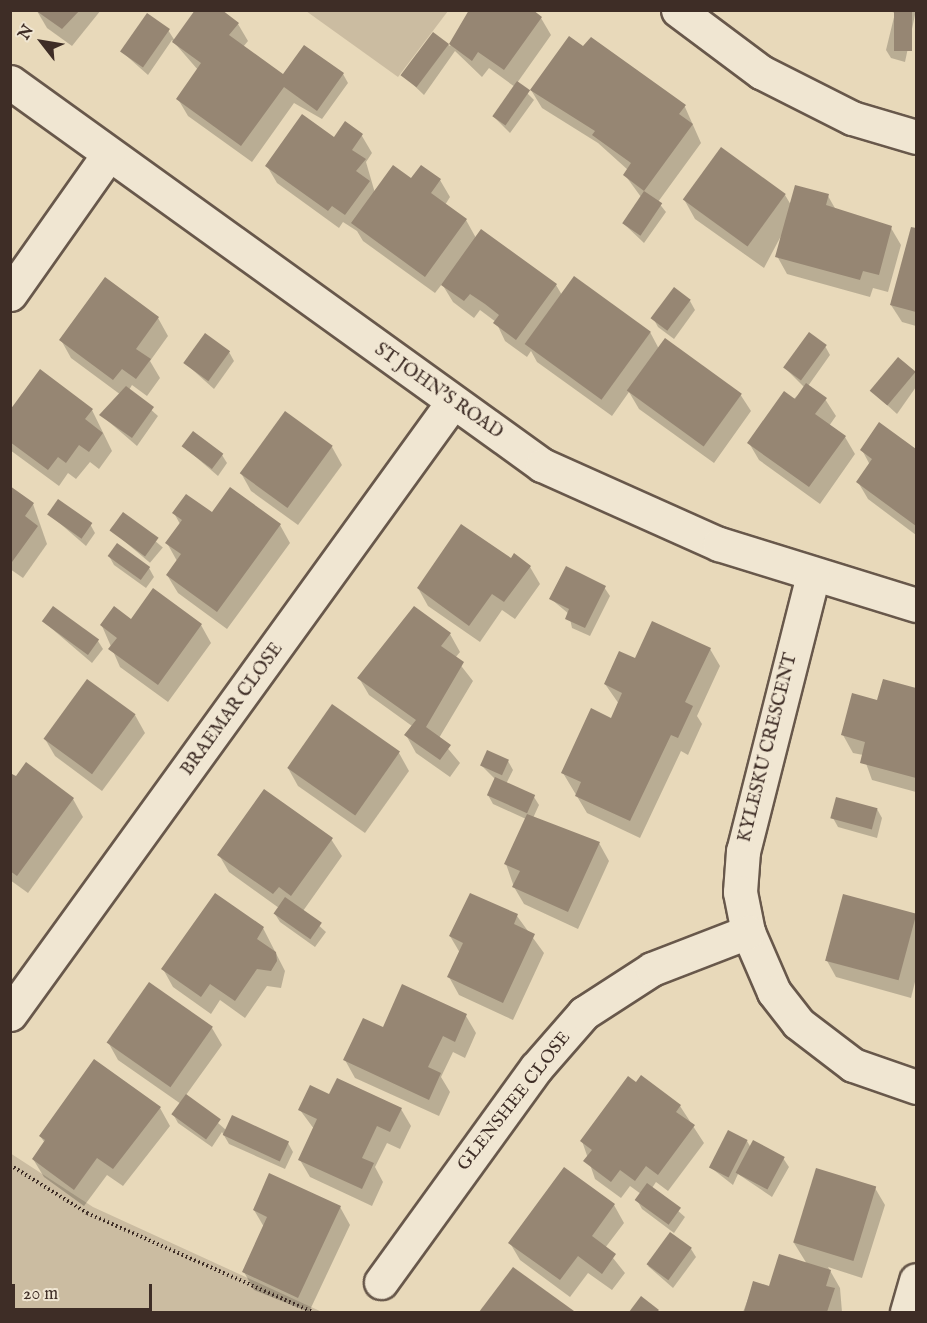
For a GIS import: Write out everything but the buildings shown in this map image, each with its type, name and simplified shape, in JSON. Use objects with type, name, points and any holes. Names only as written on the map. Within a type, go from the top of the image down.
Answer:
[{"type":"street","points":[[678,10],[761,72],[852,118],[916,137]]},
{"type":"street","name":"ST JOHN'S ROAD","points":[[10,82],[452,403],[542,465],[628,507],[813,576],[916,605]]},
{"type":"street","points":[[10,294],[108,155]]},
{"type":"street","name":"BRAEMAR CLOSE","points":[[10,1014],[452,403]]},
{"type":"street","name":"KYLESKU CRESCENT","points":[[813,576],[743,851],[740,892],[748,932],[774,992],[798,1023],[852,1065],[916,1087]]},
{"type":"street","name":"GLENSHEE CLOSE","points":[[381,1282],[536,1068],[584,1013],[652,969],[748,932]]},
{"type":"street","points":[[907,1312],[916,1280]]},
{"type":"path","points":[[10,1165],[87,1213],[313,1312]]},
{"type":"shaded area","points":[[306,11],[448,11],[398,77]]},
{"type":"shaded area","points":[[10,1153],[93,1207],[322,1312],[11,1312]]}]
